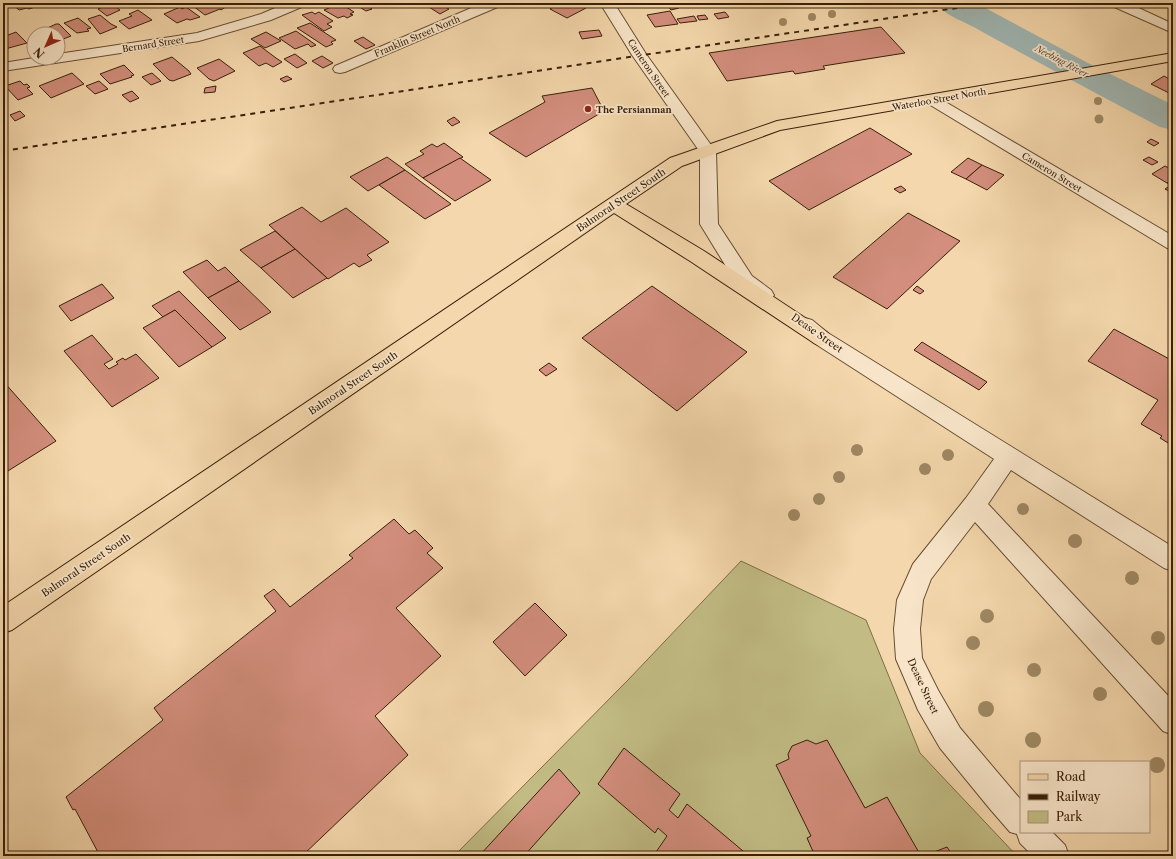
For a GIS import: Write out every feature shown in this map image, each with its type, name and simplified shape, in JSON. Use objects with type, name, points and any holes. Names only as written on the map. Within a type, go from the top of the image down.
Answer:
[{"type":"main road","name":"Waterloo Street North","points":[[708,152],[777,126],[1173,57]]},
{"type":"main road","name":"Balmoral Street South","points":[[3,621],[676,162],[708,152]]},
{"type":"main road","points":[[614,205],[697,256],[821,338]]},
{"type":"street","name":"Bernard Street","points":[[3,67],[199,36],[266,17],[298,3]]},
{"type":"street","name":"Franklin Street North","points":[[340,69],[495,3]]},
{"type":"street","name":"Cameron Street","points":[[606,3],[639,55],[708,152]]},
{"type":"street","points":[[1117,3],[1173,29]]},
{"type":"street","name":"Cameron Street","points":[[932,100],[1173,244]]},
{"type":"street","name":"Dease Street","points":[[708,152],[709,224],[745,281],[821,338],[1173,560]]},
{"type":"street","name":"Dease Street","points":[[1008,456],[974,504],[922,572],[910,600],[907,628],[909,659],[928,700],[950,738],[1000,799],[1020,820]]},
{"type":"street","points":[[974,504],[1173,721]]},
{"type":"street","points":[[1032,833],[1054,856]]},
{"type":"green space","points":[[741,561],[866,620],[920,753],[1017,856],[454,856],[628,680]]},
{"type":"building","points":[[11,3],[44,4],[29,9],[19,10]]},
{"type":"building","points":[[111,3],[120,10],[107,16],[98,9]]},
{"type":"building","points":[[189,3],[223,3],[227,6],[221,10],[220,9],[205,15]]},
{"type":"building","points":[[333,3],[335,5],[340,3],[354,12],[350,14],[353,15],[347,18],[344,16],[338,18],[324,10],[329,8],[326,6]]},
{"type":"building","points":[[353,3],[378,3],[369,7],[372,9],[366,11]]},
{"type":"building","points":[[438,3],[449,9],[440,14],[429,7]]},
{"type":"building","points":[[559,3],[576,3],[586,8],[567,18],[550,9]]},
{"type":"building","points":[[666,3],[675,3],[679,8],[671,10]]},
{"type":"building","points":[[180,7],[182,9],[186,7],[200,17],[190,20],[187,19],[177,23],[164,14]]},
{"type":"building","points":[[138,10],[152,20],[129,29],[119,21],[132,16],[129,14]]},
{"type":"building","points":[[670,11],[678,24],[655,27],[647,15]]},
{"type":"building","points":[[312,12],[315,14],[319,12],[333,21],[327,24],[332,27],[324,31],[302,15]]},
{"type":"building","points":[[725,12],[729,17],[718,19],[714,14]]},
{"type":"building","points":[[100,15],[117,27],[100,34],[88,19]]},
{"type":"building","points":[[705,15],[708,19],[699,20],[697,16]]},
{"type":"building","points":[[694,16],[697,21],[680,23],[677,19]]},
{"type":"building","points":[[78,18],[91,28],[87,29],[89,31],[77,33],[64,23]]},
{"type":"building","points":[[310,23],[336,40],[331,42],[333,44],[326,47],[297,28]]},
{"type":"building","points":[[59,24],[61,26],[52,26]]},
{"type":"building","points":[[881,27],[905,53],[823,66],[825,69],[795,74],[793,71],[727,81],[709,53]]},
{"type":"building","points":[[599,30],[602,36],[582,39],[579,32]]},
{"type":"building","points":[[66,31],[71,36],[66,38]]},
{"type":"building","points":[[296,31],[316,45],[311,47],[308,44],[295,49],[279,38]]},
{"type":"building","points":[[16,32],[26,43],[5,49],[3,48],[3,37]]},
{"type":"building","points":[[266,32],[281,41],[265,48],[251,39]]},
{"type":"building","points":[[363,37],[375,45],[366,49],[354,41]]},
{"type":"building","points":[[260,46],[282,62],[273,67],[266,63],[259,66],[243,53]]},
{"type":"building","points":[[295,54],[307,63],[297,68],[284,59]]},
{"type":"building","points":[[322,56],[333,63],[323,68],[312,61]]},
{"type":"building","points":[[172,57],[191,74],[173,81],[169,80],[153,64]]},
{"type":"building","points":[[219,59],[235,71],[214,81],[209,79],[197,68]]},
{"type":"building","points":[[124,65],[134,75],[131,76],[132,77],[110,84],[100,74]]},
{"type":"building","points":[[72,73],[84,84],[51,98],[39,86]]},
{"type":"building","points":[[152,73],[161,81],[151,85],[142,77]]},
{"type":"building","points":[[287,76],[292,79],[284,82],[280,79]]},
{"type":"building","points":[[1164,76],[1173,81],[1173,95],[1151,84]]},
{"type":"building","points":[[20,81],[24,85],[27,84],[30,87],[27,88],[33,94],[18,100],[5,86]]},
{"type":"building","points":[[99,81],[108,89],[95,94],[86,86]]},
{"type":"building","points":[[216,86],[215,92],[204,93],[205,88]]},
{"type":"building","points":[[592,88],[604,111],[526,157],[489,133],[545,102],[542,96]]},
{"type":"building","points":[[132,91],[139,98],[130,102],[122,95]]},
{"type":"building","points":[[20,111],[25,116],[15,121],[10,115]]},
{"type":"building","points":[[454,117],[460,122],[452,126],[447,121]]},
{"type":"building","points":[[870,128],[912,154],[809,210],[769,181]]},
{"type":"building","points":[[1151,139],[1159,143],[1154,146],[1147,142]]},
{"type":"building","points":[[444,143],[463,157],[423,178],[405,164],[424,154],[420,151],[432,144],[437,147]]},
{"type":"building","points":[[387,157],[405,170],[368,191],[350,177]]},
{"type":"building","points":[[1149,157],[1158,162],[1152,165],[1143,160]]},
{"type":"building","points":[[460,158],[491,180],[455,201],[423,178]]},
{"type":"building","points":[[968,158],[982,165],[966,179],[951,172]]},
{"type":"building","points":[[982,165],[1004,175],[987,190],[966,179]]},
{"type":"building","points":[[1165,166],[1173,170],[1173,179],[1167,183],[1152,174]]},
{"type":"building","points":[[405,170],[451,204],[425,219],[379,185]]},
{"type":"building","points":[[1173,179],[1173,193],[1165,189],[1171,185],[1167,183]]},
{"type":"building","points":[[901,186],[906,190],[900,193],[894,189]]},
{"type":"building","points":[[302,207],[321,222],[346,208],[389,242],[367,255],[372,260],[359,267],[354,263],[328,279],[269,225]]},
{"type":"building","points":[[908,213],[960,241],[887,309],[833,277]]},
{"type":"building","points":[[275,231],[295,249],[261,268],[240,250]]},
{"type":"building","points":[[295,249],[327,278],[293,298],[261,268]]},
{"type":"building","points":[[207,260],[218,271],[225,267],[239,281],[208,298],[183,272]]},
{"type":"building","points":[[239,281],[271,312],[240,330],[208,298]]},
{"type":"building","points":[[102,284],[114,298],[71,321],[59,306]]},
{"type":"building","points":[[652,286],[747,352],[677,411],[582,338]]},
{"type":"building","points":[[917,286],[924,291],[920,294],[913,290]]},
{"type":"building","points":[[179,291],[226,338],[212,347],[175,310],[163,317],[152,306]]},
{"type":"building","points":[[175,310],[212,347],[179,367],[143,328]]},
{"type":"building","points":[[1114,329],[1173,361],[1173,446],[1160,438],[1162,436],[1141,424],[1158,400],[1088,361]]},
{"type":"building","points":[[92,335],[113,359],[104,364],[109,369],[118,364],[116,362],[123,358],[125,360],[136,354],[159,378],[112,407],[64,351]]},
{"type":"building","points":[[922,342],[987,382],[979,390],[914,350]]},
{"type":"building","points":[[549,363],[557,369],[546,376],[539,370]]},
{"type":"building","points":[[3,381],[56,441],[3,474]]},
{"type":"building","points":[[394,519],[409,534],[415,530],[433,548],[427,553],[443,568],[396,608],[441,656],[375,716],[408,755],[302,856],[100,856],[75,809],[73,810],[66,797],[163,720],[154,708],[276,611],[264,596],[274,589],[290,607],[353,558],[349,555]]},
{"type":"building","points":[[535,603],[567,635],[525,676],[493,642]]},
{"type":"building","points":[[807,740],[816,744],[827,740],[865,808],[887,797],[921,856],[815,856],[807,838],[811,836],[776,765],[789,759],[788,754],[792,746]]},
{"type":"building","points":[[624,748],[680,794],[669,810],[678,818],[687,804],[749,856],[660,856],[656,852],[667,836],[658,828],[655,833],[598,784]]},
{"type":"building","points":[[559,769],[580,793],[524,856],[479,856]]},
{"type":"building","points":[[947,847],[953,856],[930,856],[929,854]]},
{"type":"waterway","name":"Neebing River","points":[[951,3],[982,18],[1076,70],[1173,119]]},
{"type":"railway","points":[[3,151],[990,3]]},
{"type":"place","name":"The Persianman","points":[[588,109]]}]
